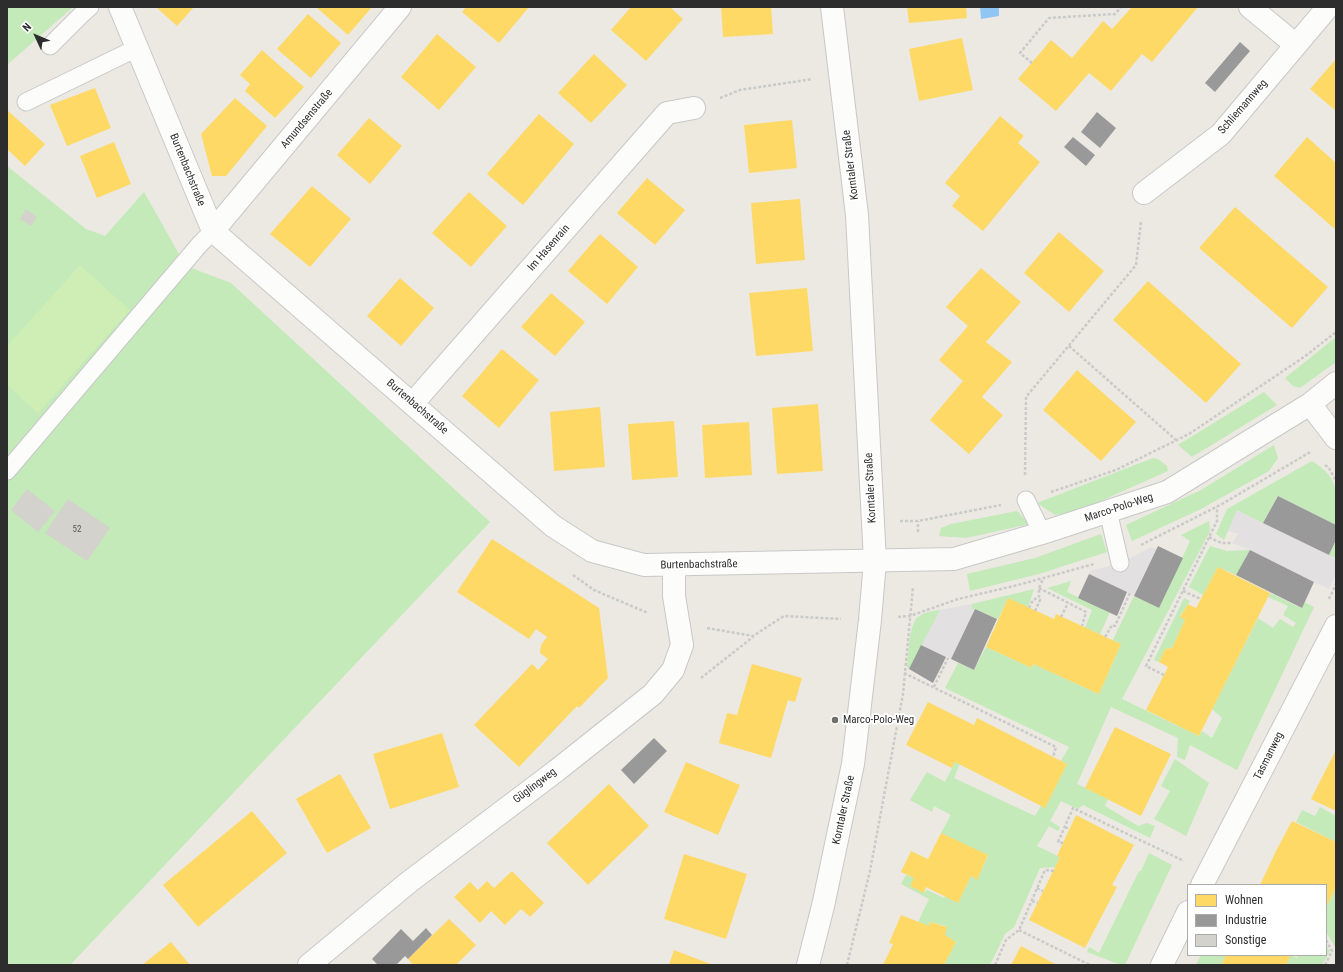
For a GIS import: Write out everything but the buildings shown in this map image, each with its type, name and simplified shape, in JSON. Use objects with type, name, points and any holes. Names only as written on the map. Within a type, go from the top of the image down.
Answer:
[{"type":"street","name":"Burtenbachstraße","points":[[120,7],[213,231],[553,526],[592,551],[644,565],[674,566],[875,561]]},
{"type":"street","name":"Amundsenstraße","points":[[213,231],[400,7]]},
{"type":"street","name":"Korntaler Straße","points":[[808,965],[823,906],[854,764],[875,561],[857,215],[832,7]]},
{"type":"street","points":[[1250,7],[1296,45]]},
{"type":"street","name":"Schliemannweg","points":[[1144,193],[1221,134],[1328,7]]},
{"type":"street","name":"Im Hasenrain","points":[[413,404],[667,113],[694,108]]},
{"type":"street","name":"Marco-Polo-Weg","points":[[875,561],[954,559],[1042,533],[1167,492],[1310,404],[1336,383]]},
{"type":"street","points":[[1310,404],[1336,438]]},
{"type":"street","name":"Güglingweg","points":[[309,965],[409,882],[556,771],[653,694],[674,670],[682,645],[674,596],[674,566]]},
{"type":"street","name":"Tasmanweg","points":[[1203,884],[1336,626]]},
{"type":"street","points":[[1162,965],[1187,914]]},
{"type":"lane","points":[[50,46],[90,7]]},
{"type":"lane","points":[[26,102],[137,48]]},
{"type":"lane","points":[[7,471],[200,244],[213,231]]},
{"type":"lane","points":[[1026,500],[1042,533]]},
{"type":"lane","points":[[1108,511],[1120,563]]},
{"type":"path","points":[[1032,63],[1020,53],[1049,18],[1115,14],[1121,7]]},
{"type":"path","points":[[694,108],[740,90],[840,75]]},
{"type":"path","points":[[1026,500],[1024,467],[1026,398],[1136,265],[1144,193]]},
{"type":"path","points":[[873,522],[918,521],[1026,500],[1116,470],[1189,434],[1304,357],[1336,332]]},
{"type":"path","points":[[1069,346],[1176,440]]},
{"type":"path","points":[[1164,675],[1146,666],[1209,537],[1216,521],[1217,507]]},
{"type":"path","points":[[1209,537],[1221,543],[1232,544]]},
{"type":"path","points":[[847,965],[870,871],[903,694],[904,672],[917,559]]},
{"type":"path","points":[[1035,611],[1040,600],[1039,588],[1043,578]]},
{"type":"path","points":[[1039,588],[1086,612],[1082,626]]},
{"type":"path","points":[[1183,591],[1201,599]]},
{"type":"path","points":[[1105,636],[1112,625],[1115,626],[1130,593]]},
{"type":"path","points":[[1029,608],[1033,600],[1039,597]]},
{"type":"path","points":[[1061,617],[1068,603]]},
{"type":"path","points":[[698,680],[753,636]]},
{"type":"path","points":[[934,687],[948,658]]},
{"type":"path","points":[[904,672],[1056,746],[1053,757]]},
{"type":"path","points":[[1063,843],[1058,842],[1073,808],[1172,855]]},
{"type":"path","points":[[1065,827],[1069,829]]},
{"type":"path","points":[[995,965],[1006,940],[1019,930],[1045,870],[1054,871]]},
{"type":"path","points":[[1037,888],[1043,891]]},
{"type":"path","points":[[1032,901],[1038,903]]},
{"type":"path","points":[[1019,930],[1090,965]]},
{"type":"path","points":[[1325,965],[1332,951],[1327,942]]},
{"type":"shaded area","points":[[1237,510],[1336,558],[1336,574],[1329,589],[1250,550],[1232,543],[1238,534],[1228,531]]},
{"type":"shaded area","points":[[1151,547],[1156,549],[1134,596],[1089,574],[1090,571],[1120,563]]},
{"type":"shaded area","points":[[972,604],[971,609],[975,609],[951,659],[921,645],[940,610]]},
{"type":"green space","points":[[7,7],[73,7],[7,65]]},
{"type":"green space","points":[[7,166],[86,229],[105,236],[144,192],[179,254],[173,261],[231,283],[490,522],[70,965],[7,965]]},
{"type":"green space","points":[[80,265],[130,310],[38,413],[7,385],[7,346]]},
{"type":"green space","points":[[1336,337],[1336,362],[1300,388],[1293,386],[1285,378]]},
{"type":"green space","points":[[1264,392],[1277,405],[1192,457],[1178,445]]},
{"type":"green space","points":[[1274,445],[1278,458],[1269,471],[1201,509],[1132,541],[1126,525],[1201,490]]},
{"type":"green space","points":[[1153,458],[1158,459],[1167,466],[1168,471],[1078,511],[1055,515],[1037,503]]},
{"type":"green space","points":[[1312,461],[1322,468],[1333,481],[1336,496],[1336,525],[1278,496],[1263,523],[1237,510],[1224,540],[1216,534],[1227,509]]},
{"type":"green space","points":[[1017,511],[1030,524],[966,538],[939,536],[941,528],[951,524]]},
{"type":"green space","points":[[1209,521],[1210,531],[1122,699],[1199,736],[1202,731],[1212,738],[1222,718],[1212,709],[1258,618],[1273,628],[1280,619],[1293,627],[1296,623],[1283,615],[1288,606],[1268,597],[1270,593],[1301,608],[1304,602],[1314,607],[1237,770],[1190,745],[1185,760],[1177,757],[1178,738],[1111,707],[1077,784],[1108,799],[1105,806],[1138,826],[1147,823],[1155,826],[1150,838],[1083,805],[1078,809],[1061,801],[1050,821],[1060,827],[1058,831],[1049,826],[1037,846],[1060,857],[1055,867],[1040,868],[1014,927],[1005,934],[990,965],[944,965],[956,942],[945,935],[946,926],[930,922],[929,926],[918,922],[929,899],[901,884],[906,875],[914,878],[924,893],[927,890],[944,898],[945,896],[958,903],[971,876],[977,879],[988,856],[941,833],[951,815],[934,806],[932,812],[910,800],[927,772],[945,782],[955,762],[960,764],[954,778],[1035,816],[1041,806],[1045,807],[1067,764],[1061,761],[1069,747],[945,688],[958,663],[974,670],[986,647],[1032,668],[1033,664],[1099,694],[1121,644],[1113,640],[1134,596],[1159,608],[1190,541],[1181,535]]},
{"type":"green space","points":[[1101,534],[1107,552],[1039,574],[970,591],[967,574],[1035,558]]},
{"type":"green space","points":[[1336,540],[1336,558],[1329,555]]},
{"type":"green space","points":[[1210,546],[1227,551],[1250,550],[1236,575],[1218,567],[1203,595],[1189,587]]},
{"type":"green space","points":[[1071,581],[1067,592],[1110,612],[1100,634],[1085,628],[1092,610],[1047,588]]},
{"type":"green space","points":[[1034,589],[1028,608],[1008,598],[998,619],[975,609],[971,609],[972,604]]},
{"type":"green space","points":[[1184,598],[1190,601],[1180,616],[1185,620],[1172,648],[1165,649],[1159,662],[1154,660]]},
{"type":"green space","points":[[940,610],[909,669],[907,667],[908,649],[914,622],[925,613]]},
{"type":"green space","points":[[1175,759],[1209,783],[1186,836],[1154,819],[1170,791],[1161,786]]},
{"type":"green space","points":[[1320,807],[1336,816],[1336,842],[1296,822],[1302,810],[1315,816]]},
{"type":"green space","points":[[1149,853],[1172,865],[1125,965],[1121,965],[1087,952],[1089,947],[1099,953]]},
{"type":"green space","points":[[1336,887],[1336,949],[1327,934],[1327,906]]},
{"type":"green space","points":[[1327,946],[1330,951],[1322,965],[1286,965],[1290,956],[1297,958],[1298,956],[1327,956]]},
{"type":"green space","points":[[1200,956],[1226,956],[1221,965],[1196,965]]},
{"type":"water","points":[[980,7],[999,7],[999,16],[981,19]]},
{"type":"place","name":"Marco-Polo-Weg","points":[[835,720]]}]
